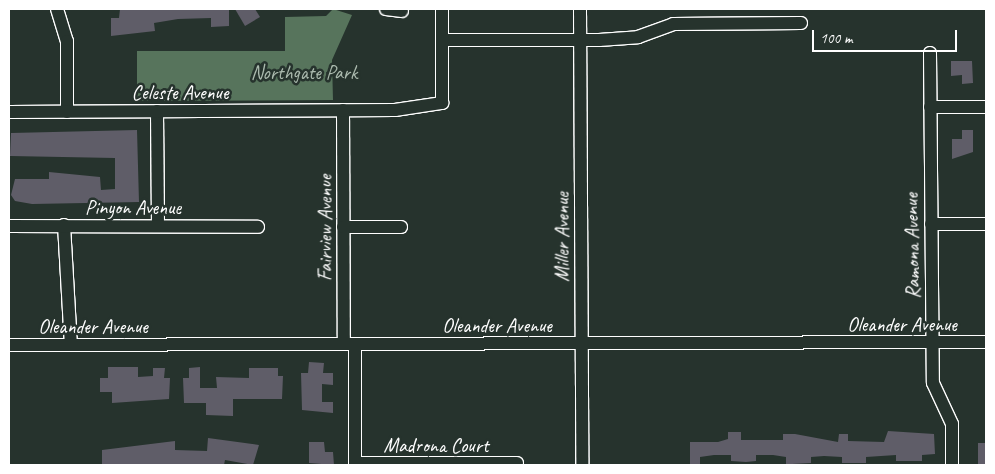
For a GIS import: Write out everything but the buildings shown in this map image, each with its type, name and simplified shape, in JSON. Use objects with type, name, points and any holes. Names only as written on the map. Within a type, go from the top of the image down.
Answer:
[{"type":"street","points":[[57,9],[67,41],[67,112]]},
{"type":"street","points":[[386,9],[402,11]]},
{"type":"street","points":[[442,9],[443,40],[580,40],[638,37],[673,24],[801,23]]},
{"type":"street","name":"Miller Avenue","points":[[580,9],[582,465]]},
{"type":"street","name":"Celeste Avenue","points":[[9,112],[395,110],[442,103],[443,40]]},
{"type":"street","name":"Ramona Avenue","points":[[930,53],[932,342],[934,382],[952,424],[952,465]]},
{"type":"street","points":[[930,108],[986,107]]},
{"type":"street","name":"Fairview Avenue","points":[[343,110],[343,227],[355,464]]},
{"type":"street","points":[[157,111],[158,226]]},
{"type":"street","points":[[931,224],[986,224]]},
{"type":"street","points":[[64,225],[72,345]]},
{"type":"street","name":"Pinyon Avenue","points":[[9,226],[258,227]]},
{"type":"street","points":[[343,227],[401,227]]},
{"type":"street","name":"Oleander Avenue","points":[[9,345],[986,342]]},
{"type":"street","name":"Madrona Court","points":[[355,464],[517,463]]},
{"type":"green space","name":"Northgate Park","points":[[333,9],[352,15],[332,60],[333,100],[137,101],[137,51],[285,51],[285,17],[326,16]]}]
